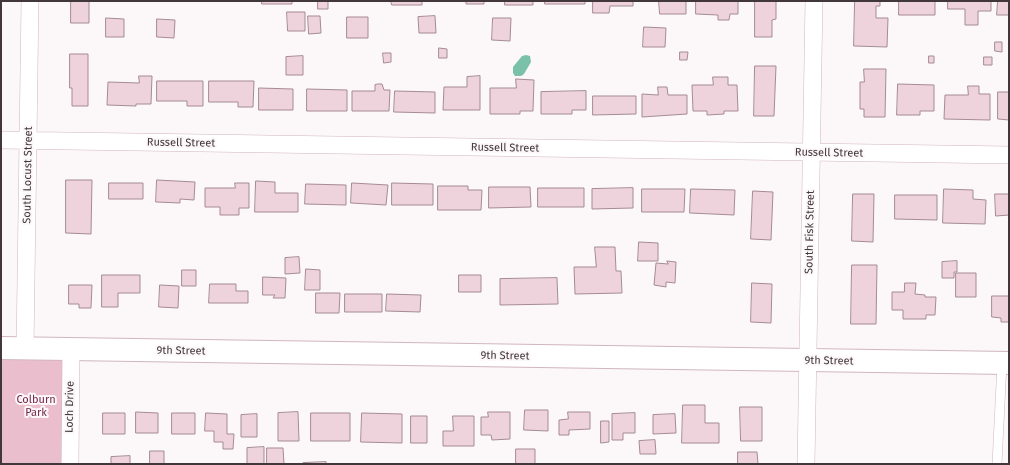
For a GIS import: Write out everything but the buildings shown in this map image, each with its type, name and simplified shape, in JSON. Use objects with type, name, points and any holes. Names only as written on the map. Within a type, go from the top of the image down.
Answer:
[{"type":"street","name":"South Locust Street","points":[[25,348],[30,1]]},
{"type":"street","name":"South Fisk Street","points":[[806,464],[814,1]]},
{"type":"street","name":"Russell Street","points":[[1,140],[1009,155]]},
{"type":"street","name":"9th Street","points":[[1,348],[1005,363]]},
{"type":"street","name":"Loch Drive","points":[[70,464],[71,350]]},
{"type":"lane","points":[[997,464],[1005,363]]},
{"type":"green space","name":"Colburn Park","points":[[1,348],[71,349],[70,464],[1,464]]},
{"type":"shaded area","points":[[522,56],[530,56],[531,62],[524,74],[521,76],[515,76],[513,73],[513,67]]}]
